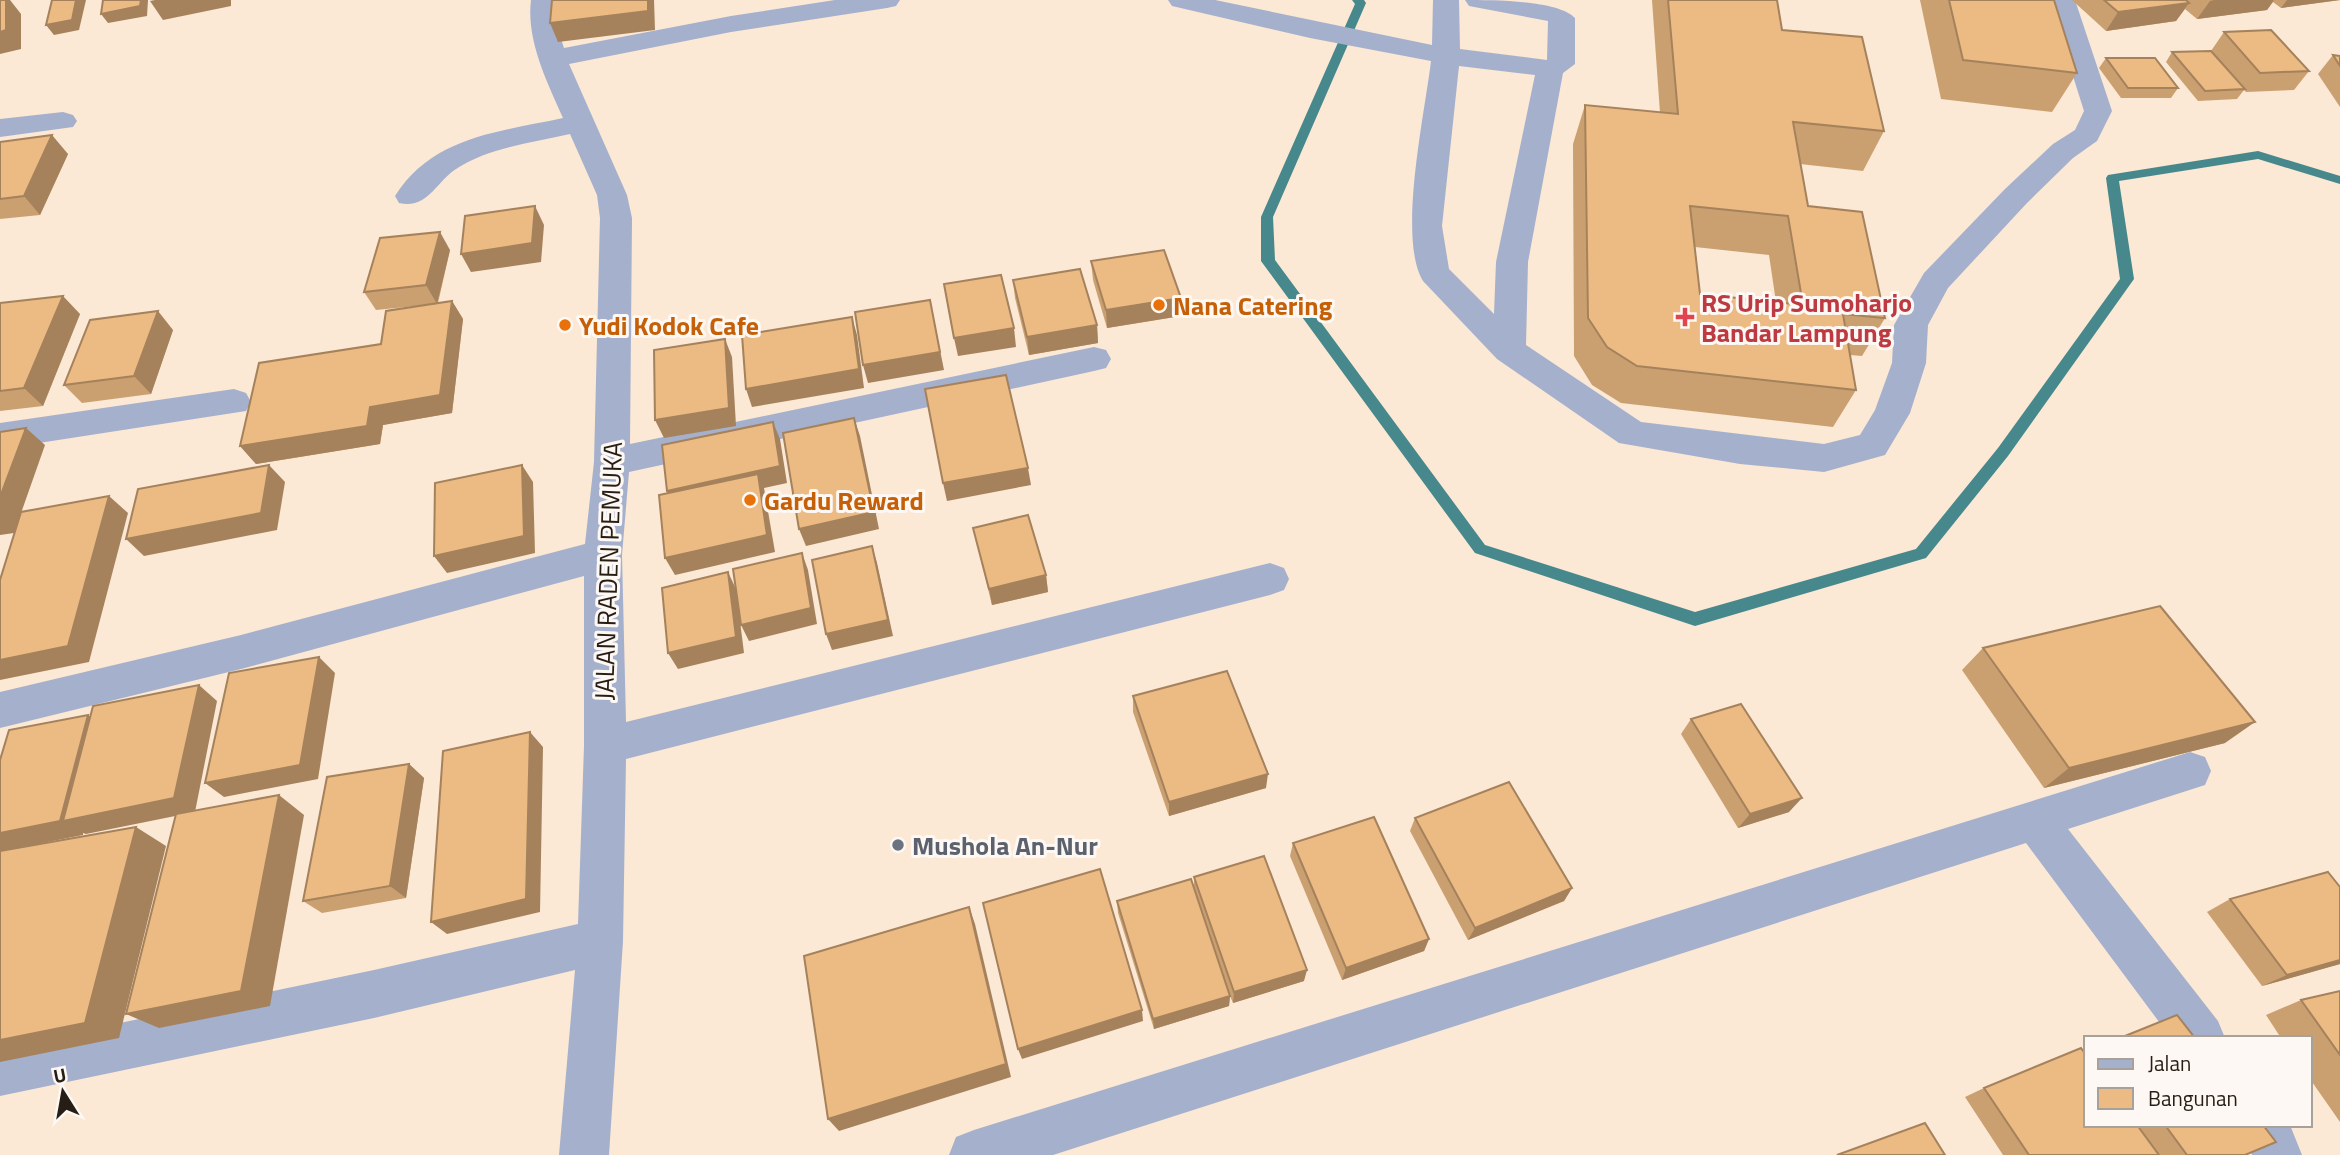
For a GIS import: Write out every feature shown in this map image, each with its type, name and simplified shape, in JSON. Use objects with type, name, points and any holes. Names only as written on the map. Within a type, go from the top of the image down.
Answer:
[{"type":"street","name":"JALAN RADEN PEMUKA","points":[[544,0],[542,20],[556,58],[561,82],[612,195],[616,218],[612,462],[603,555],[605,746],[600,941],[584,1155]]},
{"type":"street","points":[[556,58],[844,3],[887,0]]},
{"type":"street","points":[[1181,0],[1403,50],[1550,69],[1562,64],[1562,19],[1553,12],[1478,0]]},
{"type":"street","points":[[1446,0],[1446,56],[1426,226],[1434,273],[1509,350],[1632,434],[1740,450],[1825,458],[1872,444],[1892,413],[1909,363],[1911,325],[1935,281],[2016,196],[2063,151],[2087,135],[2098,111],[2063,0]]},
{"type":"street","points":[[1509,350],[1512,262],[1550,69]]},
{"type":"street","points":[[0,128],[63,121]]},
{"type":"street","points":[[410,195],[441,164],[466,149],[580,123]]},
{"type":"street","points":[[612,462],[1094,359]]},
{"type":"street","points":[[0,436],[234,402]]},
{"type":"street","points":[[0,710],[241,652],[603,555]]},
{"type":"street","points":[[605,746],[1270,579]]},
{"type":"street","points":[[974,1155],[1026,1148],[2034,819],[2190,771]]},
{"type":"street","points":[[2034,819],[2199,1036]]},
{"type":"street","points":[[0,1072],[374,993],[600,941]]},
{"type":"street","points":[[2265,1127],[2277,1155]]},
{"type":"building","points":[[0,0],[6,0],[6,30],[0,32]]},
{"type":"building","points":[[52,0],[76,0],[72,20],[46,25]]},
{"type":"building","points":[[103,0],[141,0],[140,6],[101,14]]},
{"type":"building","points":[[552,0],[648,0],[648,11],[550,23]]},
{"type":"building","points":[[1668,0],[1777,0],[1782,30],[1862,37],[1884,131],[1793,122],[1808,206],[1862,212],[1885,318],[1843,314],[1856,390],[1637,366],[1607,347],[1588,318],[1585,105],[1678,114]],"holes":[[[1690,206],[1788,216],[1803,305],[1700,294]]]},
{"type":"building","points":[[1949,0],[2054,0],[2077,73],[1963,60]]},
{"type":"building","points":[[2104,0],[2186,0],[2189,3],[2118,12]]},
{"type":"building","points":[[2271,30],[2309,71],[2260,73],[2224,32]]},
{"type":"building","points":[[2211,51],[2245,89],[2205,91],[2172,52]]},
{"type":"building","points":[[2333,55],[2340,56],[2340,66]]},
{"type":"building","points":[[2106,58],[2155,58],[2178,88],[2128,88]]},
{"type":"building","points":[[52,135],[24,196],[0,199],[0,142]]},
{"type":"building","points":[[535,206],[532,243],[461,254],[465,216]]},
{"type":"building","points":[[440,232],[426,285],[364,292],[380,238]]},
{"type":"building","points":[[1164,250],[1181,298],[1106,310],[1091,261]]},
{"type":"building","points":[[1080,269],[1097,325],[1027,337],[1013,280]]},
{"type":"building","points":[[1001,275],[1014,328],[954,338],[944,284]]},
{"type":"building","points":[[63,296],[24,388],[0,391],[0,303]]},
{"type":"building","points":[[930,300],[940,352],[863,365],[855,312]]},
{"type":"building","points":[[452,301],[440,395],[370,407],[367,426],[240,446],[259,363],[381,344],[386,311]]},
{"type":"building","points":[[158,311],[134,376],[64,385],[90,320]]},
{"type":"building","points":[[852,317],[859,369],[746,389],[742,335]]},
{"type":"building","points":[[725,339],[729,408],[655,420],[654,350]]},
{"type":"building","points":[[1006,375],[1028,468],[943,483],[925,389]]},
{"type":"building","points":[[854,418],[874,512],[799,529],[783,433]]},
{"type":"building","points":[[773,422],[780,466],[667,491],[662,445]]},
{"type":"building","points":[[26,428],[0,497],[0,432]]},
{"type":"building","points":[[269,465],[261,513],[126,539],[138,489]]},
{"type":"building","points":[[522,465],[524,536],[434,556],[435,483]]},
{"type":"building","points":[[758,474],[767,535],[665,558],[659,495]]},
{"type":"building","points":[[109,496],[68,646],[0,660],[0,580],[21,512]]},
{"type":"building","points":[[1028,515],[1046,575],[989,589],[973,528]]},
{"type":"building","points":[[872,546],[888,620],[826,634],[812,560]]},
{"type":"building","points":[[802,553],[811,608],[741,625],[733,569]]},
{"type":"building","points":[[728,572],[736,637],[668,653],[662,588]]},
{"type":"building","points":[[2160,606],[2255,722],[2069,768],[1983,648]]},
{"type":"building","points":[[319,657],[300,765],[205,783],[229,673]]},
{"type":"building","points":[[1227,671],[1268,774],[1169,802],[1133,696]]},
{"type":"building","points":[[199,685],[174,798],[63,821],[93,706]]},
{"type":"building","points":[[1741,704],[1802,798],[1750,814],[1691,719]]},
{"type":"building","points":[[88,715],[60,821],[0,833],[0,760],[9,730]]},
{"type":"building","points":[[530,732],[526,899],[431,922],[443,751]]},
{"type":"building","points":[[409,764],[390,886],[303,901],[327,777]]},
{"type":"building","points":[[1509,782],[1572,888],[1475,928],[1415,818]]},
{"type":"building","points":[[279,795],[241,991],[126,1014],[176,814]]},
{"type":"building","points":[[1374,817],[1429,939],[1346,968],[1293,843]]},
{"type":"building","points":[[136,827],[85,1023],[0,1040],[0,851]]},
{"type":"building","points":[[1264,856],[1307,970],[1234,992],[1194,877]]},
{"type":"building","points":[[1100,869],[1142,1010],[1018,1049],[983,903]]},
{"type":"building","points":[[2328,872],[2340,887],[2340,960],[2287,975],[2230,899]]},
{"type":"building","points":[[1191,879],[1230,996],[1153,1019],[1117,901]]},
{"type":"building","points":[[969,907],[1006,1064],[828,1119],[804,956]]},
{"type":"building","points":[[2340,991],[2340,1055],[2301,1000]]},
{"type":"building","points":[[2177,1015],[2193,1036],[2125,1036]]},
{"type":"building","points":[[2081,1048],[2084,1052],[2084,1127],[2138,1127],[2159,1155],[2029,1155],[1984,1088]]},
{"type":"building","points":[[1925,1123],[1945,1155],[1837,1155]]},
{"type":"building","points":[[2166,1127],[2265,1127],[2276,1142],[2245,1155],[2187,1155]]},
{"type":"waterway","points":[[1357,0],[1361,3],[1267,217],[1268,261],[1480,549],[1695,619],[1921,554],[2003,452],[2127,279],[2112,178],[2258,155],[2340,180]]},
{"type":"place","name":"Nana Catering","points":[[1159,305]]},
{"type":"place","name":"RS Urip Sumoharjo Bandar Lampung","points":[[1685,317]]},
{"type":"place","name":"Yudi Kodok Cafe","points":[[565,325]]},
{"type":"place","name":"Gardu Reward","points":[[750,500]]},
{"type":"place","name":"Mushola An-Nur","points":[[898,845]]}]
